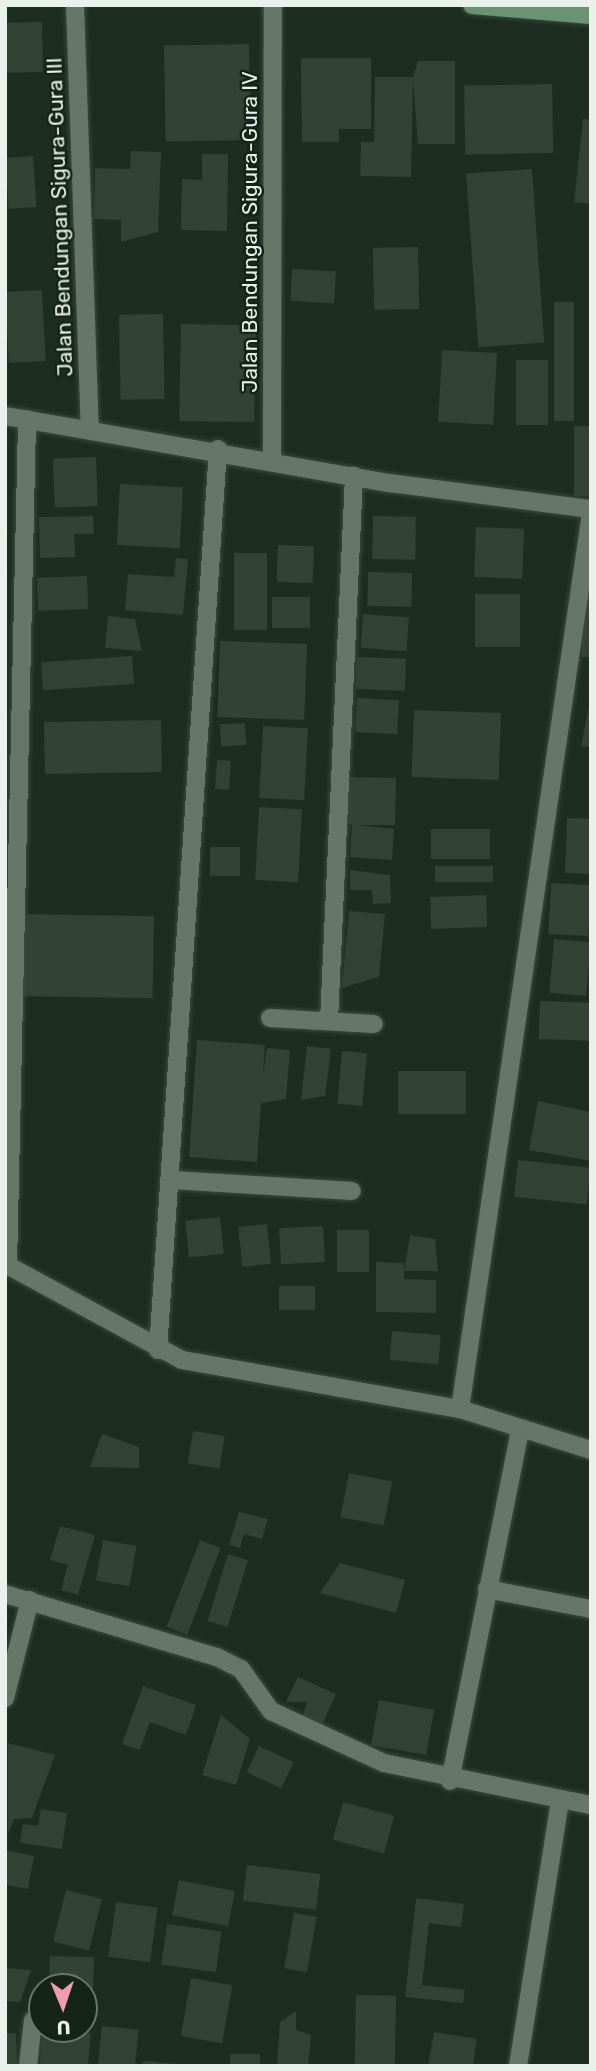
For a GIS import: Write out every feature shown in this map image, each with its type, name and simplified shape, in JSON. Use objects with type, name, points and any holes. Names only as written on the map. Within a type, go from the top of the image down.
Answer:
[{"type":"main road","points":[[472,5],[591,15]]},
{"type":"street","name":"Jalan Bendungan Sigura-Gura III","points":[[75,5],[90,427]]},
{"type":"street","name":"Jalan Bendungan Sigura-Gura IV","points":[[272,459],[273,5]]},
{"type":"street","points":[[5,416],[90,427],[354,476],[591,511],[460,1409]]},
{"type":"street","points":[[27,419],[7,1265],[158,1350],[182,1360],[460,1409],[520,1431],[591,1450]]},
{"type":"street","points":[[158,1350],[173,1180],[218,450]]},
{"type":"street","points":[[329,1021],[354,476]]},
{"type":"street","points":[[270,1018],[374,1024]]},
{"type":"street","points":[[173,1180],[352,1191]]},
{"type":"street","points":[[450,1781],[520,1431]]},
{"type":"street","points":[[487,1589],[591,1609]]},
{"type":"street","points":[[5,1594],[216,1657],[241,1669],[271,1711],[316,1737],[450,1781],[591,1805]]},
{"type":"street","points":[[5,1698],[30,1600]]},
{"type":"street","points":[[518,2066],[561,1802]]},
{"type":"street","points":[[29,2066],[31,2043]]},
{"type":"building","points":[[42,22],[43,72],[6,73],[5,23]]},
{"type":"building","points":[[249,44],[251,140],[166,141],[164,45]]},
{"type":"building","points":[[301,58],[371,58],[371,129],[339,129],[339,142],[302,142]]},
{"type":"building","points":[[418,61],[455,61],[455,144],[418,144],[413,80],[411,177],[360,176],[361,142],[374,142],[375,77],[413,77]]},
{"type":"building","points":[[552,84],[553,153],[465,155],[464,86]]},
{"type":"building","points":[[583,119],[591,120],[591,204],[574,202]]},
{"type":"building","points":[[131,151],[161,152],[158,232],[121,242],[121,220],[94,219],[95,168],[130,169]]},
{"type":"building","points":[[202,154],[228,154],[227,231],[181,230],[182,179],[202,180]]},
{"type":"building","points":[[33,156],[37,207],[9,209],[5,158]]},
{"type":"building","points":[[532,169],[544,343],[478,347],[466,174]]},
{"type":"building","points":[[418,247],[419,309],[374,310],[373,248]]},
{"type":"building","points":[[292,269],[336,271],[334,303],[290,301]]},
{"type":"building","points":[[42,290],[46,361],[9,363],[5,292]]},
{"type":"building","points":[[554,302],[574,302],[574,421],[554,421]]},
{"type":"building","points":[[163,314],[164,399],[120,400],[119,315]]},
{"type":"building","points":[[181,324],[256,325],[254,422],[179,421]]},
{"type":"building","points":[[442,350],[497,353],[493,425],[438,422]]},
{"type":"building","points":[[516,360],[548,360],[548,425],[516,425]]},
{"type":"building","points":[[574,426],[591,426],[591,496],[574,496]]},
{"type":"building","points":[[96,457],[98,506],[55,507],[53,459]]},
{"type":"building","points":[[120,484],[183,487],[180,548],[117,545]]},
{"type":"building","points":[[93,516],[94,534],[74,534],[75,557],[40,558],[39,517]]},
{"type":"building","points":[[373,516],[416,517],[415,560],[372,559]]},
{"type":"building","points":[[476,527],[524,529],[522,579],[474,577]]},
{"type":"building","points":[[278,545],[314,546],[313,583],[277,582]]},
{"type":"building","points":[[234,553],[267,553],[267,630],[234,630]]},
{"type":"building","points":[[176,558],[188,559],[183,615],[125,610],[128,574],[174,577]]},
{"type":"building","points":[[368,572],[412,573],[411,607],[367,606]]},
{"type":"building","points":[[87,576],[88,609],[38,611],[37,578]]},
{"type":"building","points":[[588,579],[591,579],[591,658],[581,657]]},
{"type":"building","points":[[475,594],[520,594],[520,647],[475,647]]},
{"type":"building","points":[[272,597],[310,597],[310,628],[272,628]]},
{"type":"building","points":[[363,614],[409,617],[407,651],[361,648]]},
{"type":"building","points":[[108,616],[135,619],[142,651],[105,648]]},
{"type":"building","points":[[220,641],[307,644],[304,720],[217,717]]},
{"type":"building","points":[[132,656],[134,684],[43,690],[41,662]]},
{"type":"building","points":[[357,657],[406,659],[405,691],[356,689]]},
{"type":"building","points":[[591,696],[591,747],[581,746]]},
{"type":"building","points":[[357,698],[399,700],[397,734],[355,732]]},
{"type":"building","points":[[414,710],[501,713],[499,780],[412,777]]},
{"type":"building","points":[[161,720],[162,772],[45,774],[44,722]]},
{"type":"building","points":[[245,723],[246,745],[221,746],[220,724]]},
{"type":"building","points":[[263,726],[308,728],[304,800],[259,798]]},
{"type":"building","points":[[217,760],[231,761],[229,790],[215,789]]},
{"type":"building","points":[[343,777],[396,778],[395,825],[357,825],[394,829],[392,860],[350,857],[352,825],[342,823]]},
{"type":"building","points":[[259,807],[302,809],[298,882],[255,880]]},
{"type":"building","points":[[567,818],[591,819],[589,874],[565,873]]},
{"type":"building","points":[[431,829],[490,829],[490,859],[431,859]]},
{"type":"building","points":[[210,847],[240,847],[240,876],[210,876]]},
{"type":"building","points":[[435,866],[493,866],[493,882],[435,882]]},
{"type":"building","points":[[350,870],[390,875],[391,903],[373,904],[372,890],[350,890]]},
{"type":"building","points":[[551,883],[591,885],[588,936],[548,934]]},
{"type":"building","points":[[486,895],[487,927],[431,929],[430,897]]},
{"type":"building","points":[[349,911],[385,914],[379,977],[342,988]]},
{"type":"building","points":[[19,914],[154,916],[153,998],[18,996]]},
{"type":"building","points":[[554,939],[591,942],[586,996],[549,993]]},
{"type":"building","points":[[540,1001],[591,1003],[590,1041],[539,1039]]},
{"type":"building","points":[[197,1040],[265,1045],[263,1075],[267,1048],[290,1050],[286,1099],[261,1103],[257,1162],[189,1157]]},
{"type":"building","points":[[307,1046],[331,1049],[325,1096],[301,1100]]},
{"type":"building","points":[[342,1051],[367,1053],[362,1106],[337,1104]]},
{"type":"building","points":[[398,1071],[466,1071],[466,1114],[398,1114]]},
{"type":"building","points":[[538,1101],[591,1112],[591,1161],[529,1150]]},
{"type":"building","points":[[518,1160],[591,1168],[587,1204],[514,1197]]},
{"type":"building","points":[[220,1217],[224,1254],[189,1257],[185,1221]]},
{"type":"building","points":[[267,1224],[271,1264],[242,1267],[238,1227]]},
{"type":"building","points":[[323,1226],[325,1262],[281,1264],[279,1228]]},
{"type":"building","points":[[337,1230],[369,1230],[369,1272],[337,1272]]},
{"type":"building","points":[[410,1235],[435,1239],[438,1271],[404,1271]]},
{"type":"building","points":[[376,1262],[404,1263],[404,1279],[436,1280],[436,1313],[376,1312]]},
{"type":"building","points":[[279,1286],[315,1286],[315,1310],[279,1310]]},
{"type":"building","points":[[392,1331],[441,1335],[438,1364],[389,1360]]},
{"type":"building","points":[[193,1431],[225,1436],[219,1469],[188,1464]]},
{"type":"building","points":[[102,1434],[139,1447],[139,1468],[90,1467]]},
{"type":"building","points":[[349,1473],[392,1481],[384,1526],[340,1517]]},
{"type":"building","points":[[239,1512],[268,1519],[262,1539],[244,1534],[240,1548],[229,1545]]},
{"type":"building","points":[[60,1526],[95,1535],[78,1595],[61,1590],[68,1565],[50,1560]]},
{"type":"building","points":[[103,1540],[136,1546],[129,1586],[96,1580]]},
{"type":"building","points":[[200,1540],[221,1548],[187,1635],[167,1627]]},
{"type":"building","points":[[228,1554],[248,1560],[228,1627],[208,1621]]},
{"type":"building","points":[[340,1563],[405,1580],[396,1613],[320,1593]]},
{"type":"building","points":[[298,1677],[336,1694],[322,1725],[300,1723],[307,1702],[286,1702]]},
{"type":"building","points":[[143,1686],[196,1705],[186,1735],[150,1722],[140,1750],[122,1744]]},
{"type":"building","points":[[379,1700],[434,1710],[426,1755],[371,1745]]},
{"type":"building","points":[[221,1715],[250,1739],[236,1785],[202,1775]]},
{"type":"building","points":[[8,1743],[55,1755],[32,1818],[14,1819],[8,1834]]},
{"type":"building","points":[[259,1746],[293,1762],[281,1788],[247,1772]]},
{"type":"building","points":[[343,1802],[394,1816],[384,1853],[333,1840]]},
{"type":"building","points":[[41,1809],[67,1813],[62,1849],[20,1843],[23,1824],[38,1826]]},
{"type":"building","points":[[5,1850],[34,1856],[28,1889],[5,1885]]},
{"type":"building","points":[[247,1865],[320,1874],[316,1910],[243,1901]]},
{"type":"building","points":[[179,1880],[235,1891],[228,1926],[172,1915]]},
{"type":"building","points":[[66,1890],[102,1899],[89,1950],[53,1941]]},
{"type":"building","points":[[416,1898],[464,1904],[461,1927],[429,1923],[422,1985],[465,1990],[463,2003],[405,1997]]},
{"type":"building","points":[[116,1902],[158,1908],[150,1962],[108,1956]]},
{"type":"building","points":[[294,1913],[317,1917],[307,1972],[284,1968]]},
{"type":"building","points":[[167,1924],[221,1932],[216,1972],[161,1965]]},
{"type":"building","points":[[50,1956],[94,1957],[93,1973],[49,1973]]},
{"type":"building","points":[[5,1968],[31,1970],[20,2002],[5,2001]]},
{"type":"building","points":[[191,1978],[232,1985],[222,2043],[181,2036]]},
{"type":"building","points":[[356,1995],[396,1996],[395,2066],[355,2066]]},
{"type":"building","points":[[296,2011],[296,2030],[311,2035],[308,2066],[277,2066],[280,2022]]},
{"type":"building","points":[[102,2026],[139,2030],[135,2066],[98,2066]]},
{"type":"building","points":[[434,2032],[477,2039],[473,2066],[428,2066]]},
{"type":"building","points":[[5,2033],[16,2033],[17,2064],[6,2064]]},
{"type":"building","points":[[42,2043],[90,2043],[88,2066],[40,2066]]},
{"type":"building","points":[[230,2054],[260,2054],[260,2066],[230,2066]]},
{"type":"building","points":[[143,2061],[178,2064],[178,2066],[143,2066]]}]
